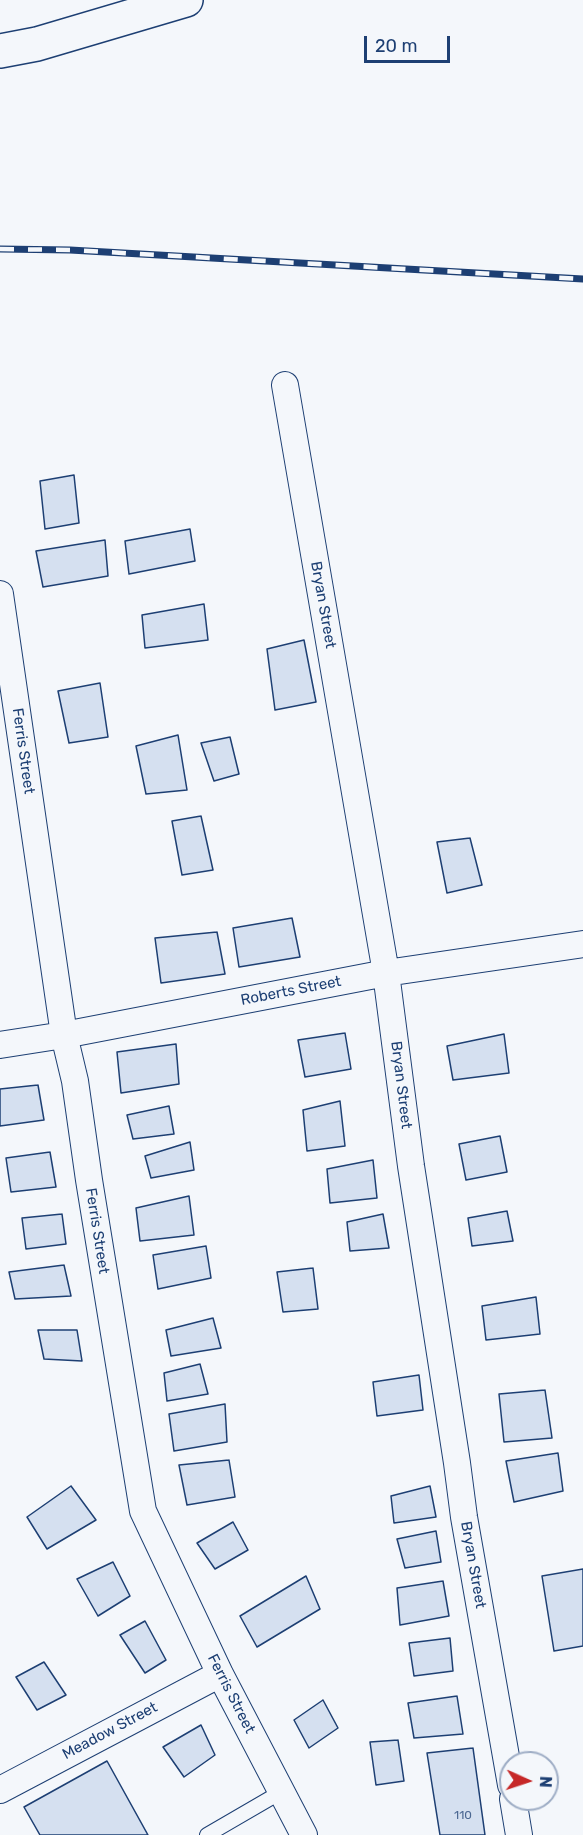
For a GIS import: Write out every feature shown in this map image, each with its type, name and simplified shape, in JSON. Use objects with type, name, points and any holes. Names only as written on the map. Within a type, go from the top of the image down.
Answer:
[{"type":"street","points":[[0,51],[36,44],[186,0]]},
{"type":"street","name":"Bryan Street","points":[[285,385],[386,973],[411,1166],[464,1517],[505,1751]]},
{"type":"street","name":"Ferris Street","points":[[0,594],[64,1035],[75,1081],[142,1512],[220,1674],[304,1835]]},
{"type":"street","name":"Roberts Street","points":[[0,1045],[64,1035],[386,973],[583,944]]},
{"type":"street","name":"Meadow Street","points":[[0,1790],[220,1674]]},
{"type":"street","points":[[515,1811],[519,1835]]},
{"type":"lane","points":[[207,1835],[281,1792]]},
{"type":"building","points":[[74,475],[79,523],[45,529],[40,481]]},
{"type":"building","points":[[190,529],[195,561],[129,574],[125,541]]},
{"type":"building","points":[[105,540],[108,576],[43,587],[36,551]]},
{"type":"building","points":[[204,604],[208,640],[145,648],[142,615]]},
{"type":"building","points":[[304,640],[316,702],[275,710],[267,649]]},
{"type":"building","points":[[100,683],[108,737],[69,743],[58,691]]},
{"type":"building","points":[[178,735],[187,790],[146,794],[136,746]]},
{"type":"building","points":[[230,737],[239,774],[214,781],[201,743]]},
{"type":"building","points":[[201,816],[213,870],[182,875],[172,821]]},
{"type":"building","points":[[470,838],[482,885],[447,893],[437,842]]},
{"type":"building","points":[[292,918],[300,957],[239,967],[233,928]]},
{"type":"building","points":[[217,932],[225,974],[161,983],[155,938]]},
{"type":"building","points":[[345,1033],[351,1069],[305,1077],[298,1040]]},
{"type":"building","points":[[504,1034],[509,1073],[453,1080],[447,1046]]},
{"type":"building","points":[[176,1044],[179,1084],[121,1093],[117,1052]]},
{"type":"building","points":[[38,1085],[44,1120],[0,1126],[0,1089]]},
{"type":"building","points":[[340,1101],[345,1146],[307,1151],[303,1110]]},
{"type":"building","points":[[169,1106],[174,1134],[133,1139],[127,1115]]},
{"type":"building","points":[[500,1136],[507,1172],[466,1180],[459,1144]]},
{"type":"building","points":[[190,1142],[194,1170],[151,1178],[145,1156]]},
{"type":"building","points":[[50,1152],[56,1187],[11,1192],[6,1158]]},
{"type":"building","points":[[373,1160],[377,1198],[330,1203],[327,1169]]},
{"type":"building","points":[[189,1196],[194,1235],[140,1241],[136,1208]]},
{"type":"building","points":[[507,1211],[513,1241],[472,1246],[468,1218]]},
{"type":"building","points":[[62,1214],[66,1244],[26,1249],[22,1218]]},
{"type":"building","points":[[383,1214],[389,1248],[350,1251],[347,1222]]},
{"type":"building","points":[[206,1246],[211,1278],[158,1289],[153,1255]]},
{"type":"building","points":[[64,1265],[71,1296],[15,1299],[9,1272]]},
{"type":"building","points":[[313,1268],[318,1309],[283,1312],[277,1272]]},
{"type":"building","points":[[536,1297],[540,1334],[486,1340],[482,1306]]},
{"type":"building","points":[[213,1318],[221,1348],[171,1356],[166,1330]]},
{"type":"building","points":[[38,1330],[77,1330],[82,1361],[44,1359]]},
{"type":"building","points":[[200,1364],[208,1394],[167,1401],[164,1373]]},
{"type":"building","points":[[419,1375],[423,1410],[377,1416],[373,1382]]},
{"type":"building","points":[[545,1390],[552,1438],[504,1442],[499,1394]]},
{"type":"building","points":[[225,1404],[227,1442],[174,1451],[169,1414]]},
{"type":"building","points":[[558,1453],[563,1491],[514,1502],[506,1461]]},
{"type":"building","points":[[229,1460],[235,1497],[187,1505],[179,1465]]},
{"type":"building","points":[[71,1486],[96,1520],[47,1549],[27,1517]]},
{"type":"building","points":[[430,1486],[436,1517],[394,1523],[391,1496]]},
{"type":"building","points":[[233,1522],[248,1550],[215,1569],[197,1543]]},
{"type":"building","points":[[436,1531],[441,1562],[405,1568],[397,1539]]},
{"type":"building","points":[[113,1562],[130,1596],[98,1616],[77,1579]]},
{"type":"building","points":[[583,1569],[583,1646],[554,1651],[542,1576]]},
{"type":"building","points":[[306,1576],[320,1609],[257,1647],[240,1616]]},
{"type":"building","points":[[443,1581],[449,1616],[400,1625],[397,1588]]},
{"type":"building","points":[[145,1621],[166,1660],[145,1673],[120,1635]]},
{"type":"building","points":[[450,1638],[453,1671],[414,1676],[409,1643]]},
{"type":"building","points":[[44,1662],[66,1695],[37,1710],[16,1677]]},
{"type":"building","points":[[457,1696],[463,1734],[414,1738],[408,1703]]},
{"type":"building","points":[[323,1700],[338,1728],[309,1748],[294,1720]]},
{"type":"building","points":[[201,1725],[215,1755],[184,1777],[163,1747]]},
{"type":"building","points":[[398,1740],[404,1781],[376,1785],[370,1742]]},
{"type":"building","points":[[473,1748],[485,1835],[440,1835],[427,1753]]},
{"type":"building","points":[[107,1761],[148,1835],[40,1835],[24,1807]]},
{"type":"railway","points":[[0,249],[70,250],[583,279]]}]
